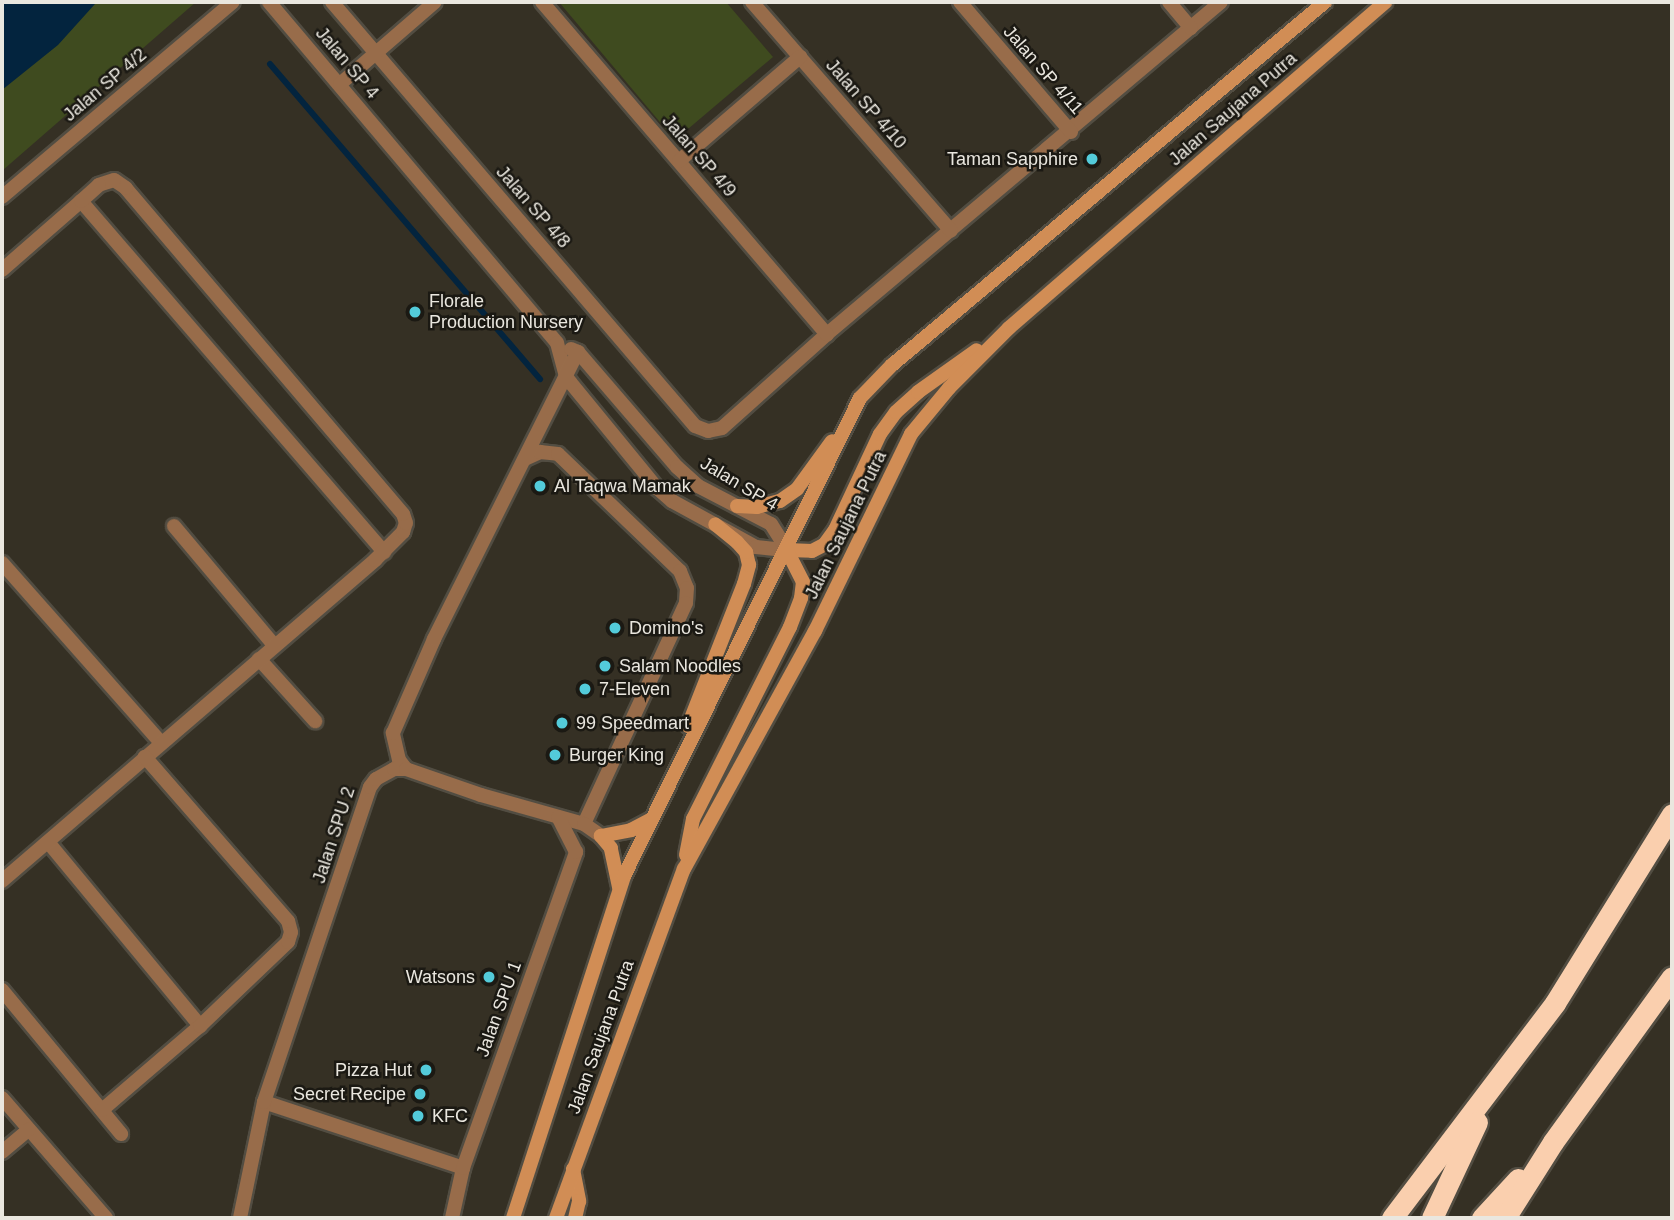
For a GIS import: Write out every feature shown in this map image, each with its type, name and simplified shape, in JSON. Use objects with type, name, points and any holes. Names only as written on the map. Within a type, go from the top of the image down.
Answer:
[{"type":"highway","points":[[1392,1218],[1555,1003],[1672,814]]},
{"type":"highway","points":[[1505,1218],[1553,1142],[1672,977]]},
{"type":"highway","points":[[1432,1218],[1491,1089]]},
{"type":"highway","points":[[1482,1218],[1553,1142]]},
{"type":"main road","name":"Jalan Saujana Putra","points":[[513,1218],[620,889],[660,799],[787,550],[853,411],[869,387],[1325,2]]},
{"type":"main road","name":"Jalan Saujana Putra","points":[[556,1218],[684,869],[815,631],[911,434],[949,388],[1009,327],[1385,2]]},
{"type":"main road","points":[[684,869],[693,819],[802,598],[803,582],[787,550],[812,551],[824,545],[835,530],[880,434],[896,412],[918,392],[1009,327]]},
{"type":"main road","points":[[737,506],[757,507],[780,501],[797,489],[853,411]]},
{"type":"main road","points":[[660,799],[744,584],[748,565],[746,552],[715,524]]},
{"type":"main road","points":[[600,835],[631,830],[650,820]]},
{"type":"main road","points":[[600,835],[611,848],[620,889]]},
{"type":"main road","points":[[573,1168],[579,1201],[575,1218]]},
{"type":"street","name":"Jalan SP 4/2","points":[[2,197],[233,2]]},
{"type":"street","name":"Jalan SP 4","points":[[270,2],[557,344],[566,377],[657,488],[672,501],[756,547],[787,550]]},
{"type":"street","name":"Jalan SP 4/8","points":[[332,2],[695,426],[708,431],[722,428],[827,334]]},
{"type":"street","points":[[340,84],[435,2]]},
{"type":"street","name":"Jalan SP 4/9","points":[[542,2],[827,334]]},
{"type":"street","name":"Jalan SP 4/10","points":[[752,2],[951,231]]},
{"type":"street","name":"Jalan SP 4/11","points":[[960,2],[1071,132]]},
{"type":"street","points":[[1170,2],[1191,27]]},
{"type":"street","points":[[827,334],[1071,132],[1221,2]]},
{"type":"street","points":[[679,162],[800,57]]},
{"type":"street","points":[[2,271],[99,185],[114,180],[126,188],[403,514],[406,523],[403,532],[384,552],[2,881]]},
{"type":"street","points":[[81,201],[384,552]]},
{"type":"street","name":"Jalan SP 4","points":[[557,344],[578,352],[677,467],[698,486],[771,524],[787,550]]},
{"type":"street","points":[[578,352],[434,639],[393,733],[399,760],[406,769],[584,824],[600,835]]},
{"type":"street","points":[[525,459],[540,452],[558,454],[680,571],[687,588],[686,603],[584,824]]},
{"type":"street","points":[[174,526],[274,645]]},
{"type":"street","points":[[2,563],[161,744]]},
{"type":"street","points":[[259,659],[316,721]]},
{"type":"street","points":[[103,1110],[200,1026],[288,942],[291,932],[288,921],[145,757]]},
{"type":"street","name":"Jalan SPU 2","points":[[240,1218],[264,1102],[370,787],[376,779],[394,769],[406,769]]},
{"type":"street","points":[[558,817],[576,852],[587,839],[600,835]]},
{"type":"street","points":[[48,842],[200,1026]]},
{"type":"street","name":"Jalan SPU 1","points":[[452,1218],[463,1168],[576,852]]},
{"type":"street","points":[[2,990],[121,1134]]},
{"type":"street","points":[[2,1098],[106,1218]]},
{"type":"street","points":[[264,1102],[463,1168]]},
{"type":"street","points":[[2,1152],[29,1129]]},
{"type":"green space","points":[[2,2],[196,2],[3,170]]},
{"type":"green space","points":[[559,2],[726,2],[773,57],[675,140]]},
{"type":"water","points":[[2,2],[137,2],[95,4],[58,45],[2,90]]},
{"type":"waterway","points":[[270,64],[540,379]]},
{"type":"place","name":"Taman Sapphire","points":[[1092,159]]},
{"type":"place","name":"Florale Production Nursery","points":[[415,312]]},
{"type":"place","name":"Al Taqwa Mamak","points":[[540,486]]},
{"type":"place","name":"Domino's","points":[[615,628]]},
{"type":"place","name":"Salam Noodles","points":[[605,666]]},
{"type":"place","name":"7-Eleven","points":[[585,689]]},
{"type":"place","name":"99 Speedmart","points":[[562,723]]},
{"type":"place","name":"Burger King","points":[[555,755]]},
{"type":"place","name":"Watsons","points":[[489,977]]},
{"type":"place","name":"Pizza Hut","points":[[426,1070]]},
{"type":"place","name":"Secret Recipe","points":[[420,1094]]},
{"type":"place","name":"KFC","points":[[418,1116]]}]
